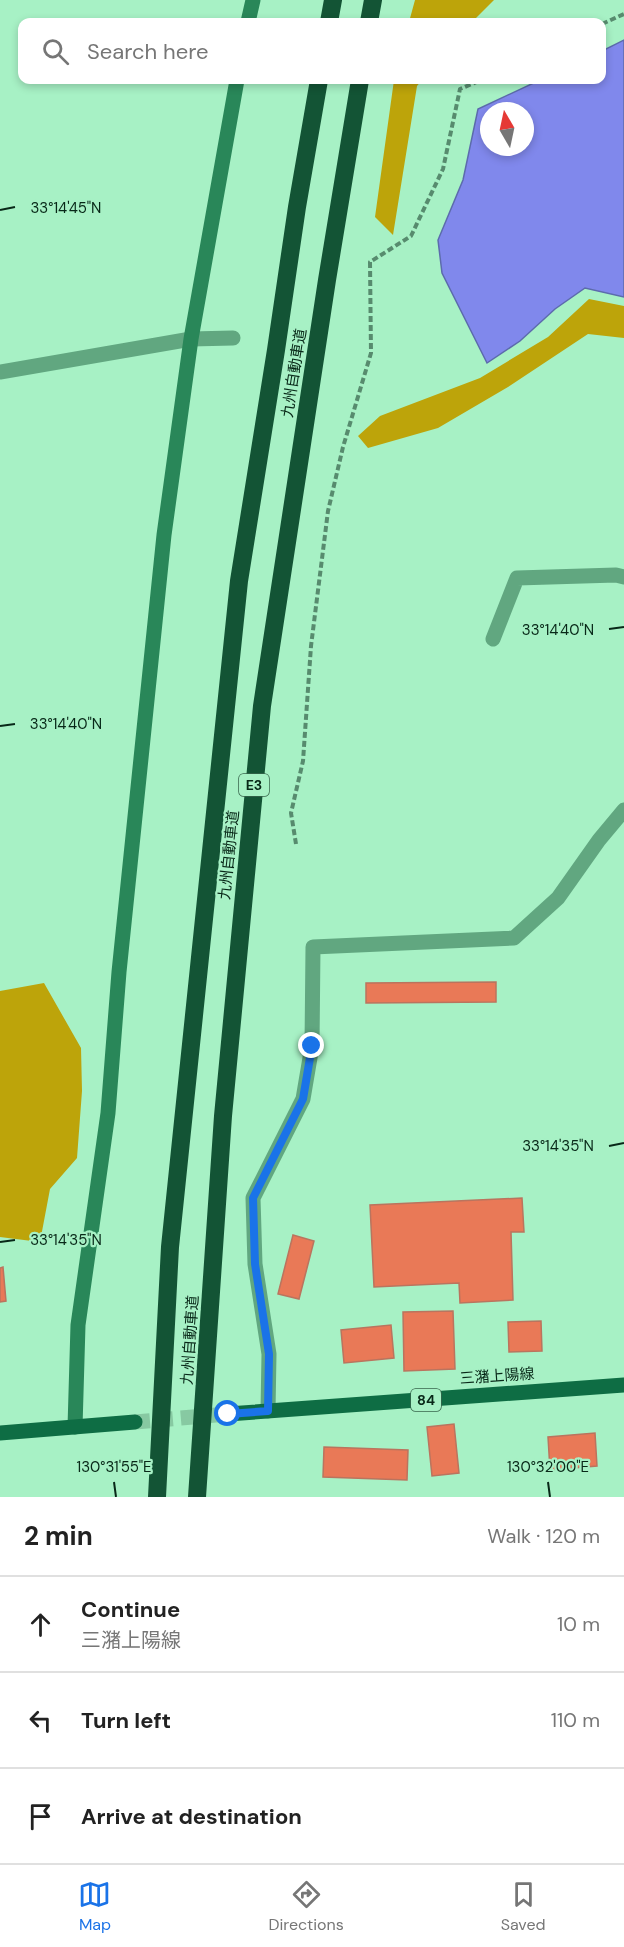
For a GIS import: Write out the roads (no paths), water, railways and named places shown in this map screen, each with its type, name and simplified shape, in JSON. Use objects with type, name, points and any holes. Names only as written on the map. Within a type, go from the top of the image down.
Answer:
[{"type":"highway","points":[[330,18],[333,0]]},
{"type":"highway","points":[[370,18],[373,0]]},
{"type":"highway","name":"九州自動車道","points":[[158,1497],[170,1247],[239,581],[318,84]]},
{"type":"highway","name":"九州自動車道","points":[[197,1497],[223,1116],[262,706],[359,84]]},
{"type":"main road","name":"三潴上陽線","points":[[228,1414],[624,1385]]},
{"type":"main road","points":[[0,1433],[135,1422]]},
{"type":"street","points":[[249,18],[253,0]]},
{"type":"street","points":[[75,1427],[78,1325],[108,1113],[119,972],[164,535],[191,339],[236,84]]},
{"type":"street","points":[[0,372],[191,339],[233,338]]},
{"type":"street","points":[[493,639],[517,578],[616,575],[624,577]]},
{"type":"street","points":[[268,1411],[269,1354],[255,1264],[253,1198],[303,1099],[312,1046],[313,947],[514,938],[558,898],[599,840],[624,810]]},
{"type":"water","points":[[624,40],[624,297],[585,288],[555,309],[520,341],[487,363],[442,273],[438,240],[463,180],[478,109],[480,108],[480,156],[534,156],[534,102],[493,102],[531,84],[606,84],[606,49]]},
{"type":"tunnel","points":[[135,1422],[228,1414]]}]
